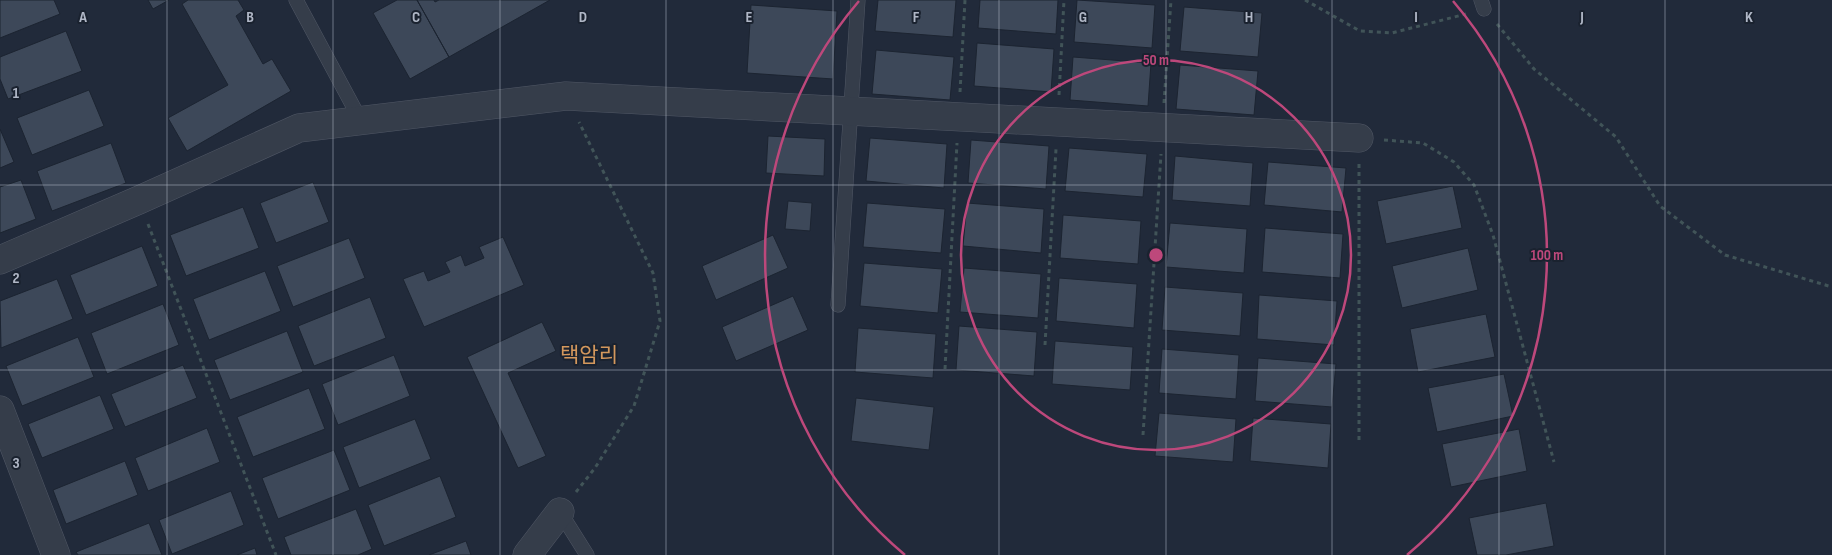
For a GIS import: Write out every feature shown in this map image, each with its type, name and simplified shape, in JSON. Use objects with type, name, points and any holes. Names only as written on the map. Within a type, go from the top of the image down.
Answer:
[{"type":"street","points":[[0,260],[299,128],[566,96],[1359,138]]},
{"type":"street","points":[[0,410],[56,555]]},
{"type":"street","points":[[527,555],[560,512]]},
{"type":"lane","points":[[296,0],[361,121]]},
{"type":"lane","points":[[838,306],[858,0]]},
{"type":"lane","points":[[560,512],[587,555]]},
{"type":"path","points":[[945,370],[965,0]]},
{"type":"path","points":[[1045,345],[1064,0]]},
{"type":"path","points":[[1142,435],[1171,0]]},
{"type":"path","points":[[1304,0],[1360,31],[1392,33],[1483,5],[1534,69],[1616,137],[1660,206],[1725,255],[1832,287]]},
{"type":"path","points":[[560,512],[595,468],[634,406],[660,321],[652,273],[566,96]]},
{"type":"path","points":[[1359,440],[1359,138],[1423,143],[1454,162],[1474,185],[1493,235],[1554,462]]},
{"type":"path","points":[[139,200],[276,555]]},
{"type":"building","points":[[0,0],[54,0],[60,14],[0,38]]},
{"type":"building","points":[[148,0],[169,0],[153,9]]},
{"type":"building","points":[[188,0],[238,0],[244,10],[236,16],[263,64],[272,59],[291,91],[187,151],[168,118],[228,85],[182,4]]},
{"type":"building","points":[[397,0],[417,0],[449,57],[410,79],[373,13]]},
{"type":"building","points":[[417,0],[434,0],[435,2],[439,0],[550,0],[449,57]]},
{"type":"building","points":[[878,0],[956,0],[953,37],[875,31]]},
{"type":"building","points":[[980,0],[1058,0],[1056,34],[978,28]]},
{"type":"building","points":[[1077,0],[1155,5],[1152,48],[1074,42]]},
{"type":"building","points":[[751,5],[837,11],[833,79],[747,73]]},
{"type":"building","points":[[1184,7],[1262,13],[1258,57],[1180,51]]},
{"type":"building","points":[[66,31],[82,71],[8,99],[0,79],[0,57]]},
{"type":"building","points":[[977,43],[1054,49],[1051,92],[974,86]]},
{"type":"building","points":[[876,50],[954,57],[950,100],[872,94]]},
{"type":"building","points":[[1073,57],[1151,63],[1148,106],[1070,100]]},
{"type":"building","points":[[1180,65],[1258,71],[1254,115],[1176,109]]},
{"type":"building","points":[[89,90],[104,126],[32,155],[17,118]]},
{"type":"building","points":[[0,129],[14,162],[0,168]]},
{"type":"building","points":[[768,136],[825,139],[824,176],[766,173]]},
{"type":"building","points":[[870,138],[947,144],[944,188],[866,181]]},
{"type":"building","points":[[971,140],[1049,146],[1046,189],[968,183]]},
{"type":"building","points":[[111,143],[126,183],[52,211],[37,171]]},
{"type":"building","points":[[1069,148],[1147,154],[1143,197],[1065,191]]},
{"type":"building","points":[[1175,156],[1253,163],[1250,206],[1172,200]]},
{"type":"building","points":[[1268,162],[1346,168],[1342,212],[1264,205]]},
{"type":"building","points":[[21,180],[36,219],[0,233],[0,187]]},
{"type":"building","points":[[313,182],[329,222],[276,243],[260,203]]},
{"type":"building","points":[[1453,186],[1462,228],[1386,244],[1377,201]]},
{"type":"building","points":[[788,201],[812,203],[810,231],[785,229]]},
{"type":"building","points":[[867,203],[945,209],[941,253],[863,247]]},
{"type":"building","points":[[967,203],[1044,209],[1041,253],[963,246]]},
{"type":"building","points":[[243,207],[259,248],[186,276],[170,235]]},
{"type":"building","points":[[1063,215],[1141,221],[1138,264],[1060,258]]},
{"type":"building","points":[[1170,223],[1247,229],[1244,273],[1166,267]]},
{"type":"building","points":[[1265,228],[1343,234],[1340,278],[1262,272]]},
{"type":"building","points":[[773,235],[788,268],[716,300],[702,266]]},
{"type":"building","points":[[503,237],[524,285],[424,327],[403,279],[424,271],[428,281],[450,272],[445,262],[461,255],[465,266],[484,258],[479,247]]},
{"type":"building","points":[[349,238],[365,278],[293,307],[277,266]]},
{"type":"building","points":[[142,246],[158,286],[86,315],[70,275]]},
{"type":"building","points":[[1468,248],[1478,290],[1402,308],[1392,266]]},
{"type":"building","points":[[864,263],[942,269],[938,313],[860,306]]},
{"type":"building","points":[[964,268],[1041,274],[1038,318],[960,312]]},
{"type":"building","points":[[265,271],[281,311],[209,340],[193,299]]},
{"type":"building","points":[[1059,278],[1137,284],[1134,328],[1056,321]]},
{"type":"building","points":[[57,279],[73,319],[1,348],[0,301]]},
{"type":"building","points":[[1165,287],[1243,293],[1240,336],[1162,330]]},
{"type":"building","points":[[1259,295],[1337,301],[1334,345],[1257,339]]},
{"type":"building","points":[[793,296],[808,330],[736,361],[722,327]]},
{"type":"building","points":[[370,297],[386,338],[314,366],[298,326]]},
{"type":"building","points":[[163,304],[179,345],[107,374],[91,333]]},
{"type":"building","points":[[1486,314],[1495,357],[1418,372],[1410,329]]},
{"type":"building","points":[[542,322],[556,351],[508,373],[546,456],[518,468],[467,357]]},
{"type":"building","points":[[959,326],[1037,332],[1034,376],[956,370]]},
{"type":"building","points":[[858,328],[936,334],[933,378],[855,372]]},
{"type":"building","points":[[287,331],[303,372],[230,400],[214,360]]},
{"type":"building","points":[[78,337],[94,377],[22,406],[6,366]]},
{"type":"building","points":[[1055,341],[1133,347],[1130,390],[1052,384]]},
{"type":"building","points":[[1162,349],[1239,355],[1236,399],[1159,393]]},
{"type":"building","points":[[394,355],[410,396],[338,425],[322,384]]},
{"type":"building","points":[[1258,358],[1336,364],[1332,407],[1255,401]]},
{"type":"building","points":[[183,365],[197,398],[125,427],[111,394]]},
{"type":"building","points":[[1504,374],[1513,416],[1437,432],[1428,388]]},
{"type":"building","points":[[309,388],[325,429],[253,457],[237,417]]},
{"type":"building","points":[[100,395],[114,429],[42,458],[28,424]]},
{"type":"building","points":[[856,398],[934,407],[929,450],[851,441]]},
{"type":"building","points":[[1159,413],[1236,419],[1233,462],[1155,456]]},
{"type":"building","points":[[1253,418],[1331,424],[1328,468],[1250,461]]},
{"type":"building","points":[[415,419],[431,459],[359,488],[343,447]]},
{"type":"building","points":[[207,428],[220,462],[148,491],[135,458]]},
{"type":"building","points":[[1519,429],[1527,471],[1451,487],[1442,444]]},
{"type":"building","points":[[334,450],[350,490],[278,519],[262,478]]},
{"type":"building","points":[[125,461],[138,495],[66,524],[53,490]]},
{"type":"building","points":[[440,476],[456,517],[384,546],[368,505]]},
{"type":"building","points":[[231,491],[244,525],[172,554],[159,520]]},
{"type":"building","points":[[1546,503],[1554,546],[1506,555],[1477,555],[1469,518]]},
{"type":"building","points":[[356,509],[372,549],[358,555],[291,555],[284,537]]},
{"type":"building","points":[[149,523],[162,555],[78,555],[76,552]]},
{"type":"building","points":[[466,541],[471,555],[429,555]]},
{"type":"building","points":[[255,548],[257,555],[237,555]]},
{"type":"district","name":"택암리","points":[[589,355]]}]
